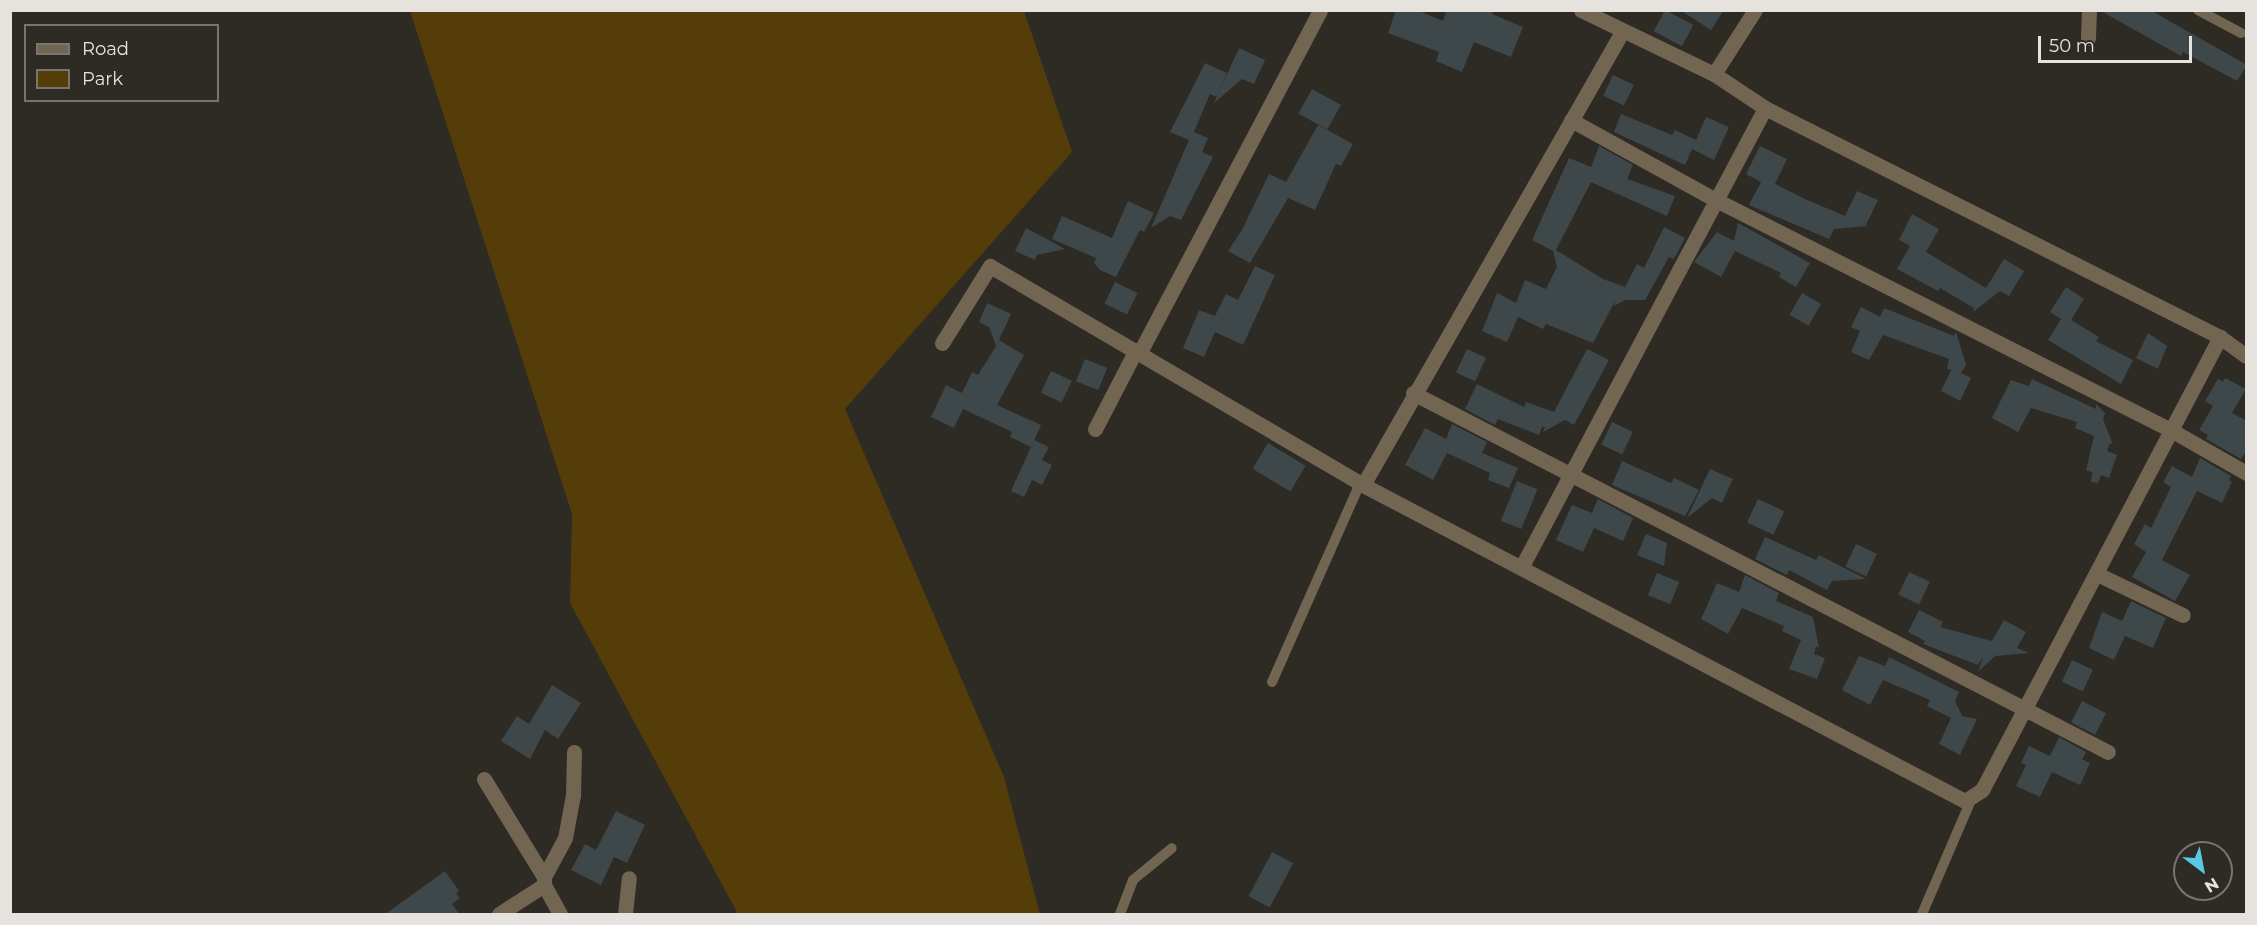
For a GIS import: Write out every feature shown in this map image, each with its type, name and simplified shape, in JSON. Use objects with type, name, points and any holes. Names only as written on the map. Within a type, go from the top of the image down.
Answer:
[{"type":"street","points":[[1095,429],[1320,10]]},
{"type":"street","points":[[1581,10],[1622,32],[1714,74],[1766,108],[2220,337],[2247,356]]},
{"type":"street","points":[[1714,74],[1755,10]]},
{"type":"street","points":[[2088,38],[2089,10]]},
{"type":"street","points":[[1362,484],[1622,32]]},
{"type":"street","points":[[1522,566],[1766,108]]},
{"type":"street","points":[[1571,120],[1718,201],[2169,429],[2247,473]]},
{"type":"street","points":[[942,343],[990,266],[1362,484],[1522,566],[1959,799],[1971,800],[1982,790],[2097,574],[2169,429],[2220,337]]},
{"type":"street","points":[[1413,393],[2108,752]]},
{"type":"street","points":[[2097,574],[2183,615]]},
{"type":"street","points":[[499,915],[544,881],[565,838],[573,795],[574,752]]},
{"type":"street","points":[[484,779],[544,881],[560,915]]},
{"type":"street","points":[[625,915],[629,878]]},
{"type":"lane","points":[[2198,10],[2241,33]]},
{"type":"lane","points":[[1272,682],[1362,484]]},
{"type":"lane","points":[[1922,915],[1971,800]]},
{"type":"lane","points":[[1120,915],[1133,880],[1172,848]]},
{"type":"green space","points":[[410,11],[1024,11],[1072,152],[845,409],[1004,777],[1040,914],[738,914],[570,603],[572,514]]},
{"type":"building","points":[[1396,10],[1417,10],[1443,21],[1447,10],[1494,10],[1492,14],[1523,27],[1511,57],[1474,42],[1462,72],[1436,61],[1439,52],[1388,33]]},
{"type":"building","points":[[1665,10],[1693,25],[1682,46],[1654,31]]},
{"type":"building","points":[[1680,10],[1724,10],[1711,30]]},
{"type":"building","points":[[2099,10],[2150,10],[2247,65],[2237,81],[2183,52],[2181,56]]},
{"type":"building","points":[[1239,48],[1265,60],[1254,84],[1242,79],[1214,103]]},
{"type":"building","points":[[1205,63],[1227,73],[1217,97],[1210,94],[1194,132],[1208,138],[1202,152],[1213,157],[1181,220],[1170,216],[1151,228],[1189,140],[1170,132]]},
{"type":"building","points":[[1613,75],[1634,85],[1624,106],[1603,96]]},
{"type":"building","points":[[1312,89],[1341,105],[1327,129],[1298,113]]},
{"type":"building","points":[[1621,114],[1672,135],[1675,130],[1696,140],[1706,117],[1729,127],[1714,160],[1692,149],[1685,165],[1614,132]]},
{"type":"building","points":[[1318,125],[1353,144],[1341,166],[1336,164],[1315,210],[1288,198],[1250,263],[1228,251],[1242,230],[1269,174],[1286,182]]},
{"type":"building","points":[[1599,146],[1633,165],[1627,179],[1675,196],[1667,216],[1591,182],[1556,250],[1603,279],[1625,287],[1637,264],[1644,268],[1664,227],[1685,238],[1674,259],[1669,257],[1645,300],[1625,300],[1614,306],[1615,301],[1593,343],[1546,324],[1543,329],[1518,317],[1507,342],[1482,331],[1497,293],[1516,303],[1525,280],[1546,289],[1557,267],[1553,251],[1532,240],[1569,158],[1591,167]]},
{"type":"building","points":[[1760,146],[1787,159],[1775,184],[1805,199],[1845,216],[1857,191],[1878,200],[1866,225],[1869,226],[1834,229],[1829,239],[1749,205],[1761,182],[1746,174]]},
{"type":"building","points":[[1128,201],[1154,213],[1144,232],[1140,230],[1116,277],[1100,270],[1094,263],[1096,258],[1052,239],[1062,216],[1112,238]]},
{"type":"building","points":[[1912,214],[1939,229],[1926,252],[1986,288],[2004,259],[2024,271],[2009,296],[2000,291],[1973,312],[1974,308],[1940,288],[1938,291],[1897,269],[1910,246],[1899,240]]},
{"type":"building","points":[[1738,223],[1810,263],[1796,287],[1779,277],[1781,273],[1735,251],[1721,277],[1694,262],[1717,232],[1734,241]]},
{"type":"building","points":[[1026,228],[1065,249],[1037,255],[1035,260],[1015,251]]},
{"type":"building","points":[[1255,266],[1275,275],[1243,345],[1215,332],[1204,357],[1183,348],[1199,310],[1215,316],[1226,294],[1238,300]]},
{"type":"building","points":[[1115,282],[1137,293],[1127,315],[1104,304]]},
{"type":"building","points":[[2066,287],[2084,299],[2071,320],[2099,337],[2096,341],[2133,360],[2121,384],[2048,340],[2061,319],[2050,312]]},
{"type":"building","points":[[1802,293],[1821,304],[1809,326],[1790,315]]},
{"type":"building","points":[[987,303],[1011,314],[999,340],[1024,355],[997,405],[1041,425],[1031,447],[1010,437],[1012,432],[963,409],[954,428],[931,417],[946,385],[962,393],[972,372],[978,375],[996,346],[989,327],[979,322]]},
{"type":"building","points":[[1861,307],[1880,317],[1884,308],[1954,336],[1956,332],[1966,365],[1961,373],[1971,378],[1960,401],[1941,391],[1951,370],[1947,369],[1949,359],[1883,335],[1869,360],[1851,352],[1860,331],[1851,327]]},
{"type":"building","points":[[2148,333],[2167,346],[2158,369],[2136,358]]},
{"type":"building","points":[[1467,349],[1486,358],[1475,381],[1456,373]]},
{"type":"building","points":[[1587,349],[1609,360],[1574,425],[1565,420],[1543,432],[1545,427],[1542,427],[1539,435],[1498,419],[1495,425],[1465,409],[1477,384],[1524,407],[1526,402],[1554,412]]},
{"type":"building","points":[[1085,359],[1107,368],[1098,390],[1076,381]]},
{"type":"building","points":[[1051,371],[1072,381],[1062,402],[1041,393]]},
{"type":"building","points":[[2225,378],[2246,389],[2232,413],[2247,421],[2247,450],[2241,459],[2206,439],[2208,435],[2199,430],[2213,406],[2205,401],[2218,379],[2223,382]]},
{"type":"building","points":[[2032,379],[2096,409],[2096,404],[2105,413],[2103,419],[2113,445],[2110,443],[2107,451],[2117,455],[2109,478],[2101,475],[2098,483],[2091,482],[2092,472],[2086,470],[2094,436],[2075,428],[2077,422],[2031,408],[2018,432],[1992,418],[2011,380],[2029,386]]},
{"type":"building","points":[[1612,422],[1633,432],[1622,454],[1601,445]]},
{"type":"building","points":[[1452,424],[1487,442],[1482,453],[1518,468],[1509,488],[1488,480],[1490,473],[1447,453],[1433,480],[1405,465],[1425,428],[1446,439]]},
{"type":"building","points":[[1034,440],[1049,447],[1042,460],[1052,465],[1042,485],[1032,480],[1024,497],[1011,491]]},
{"type":"building","points":[[1268,443],[1306,466],[1290,491],[1253,469]]},
{"type":"building","points":[[2200,458],[2231,476],[2229,480],[2232,482],[2222,503],[2197,491],[2162,560],[2190,575],[2175,601],[2132,577],[2146,552],[2134,544],[2145,524],[2151,528],[2171,487],[2163,482],[2172,466],[2192,477]]},
{"type":"building","points":[[1622,461],[1671,483],[1674,478],[1699,490],[1685,516],[1612,485]]},
{"type":"building","points":[[1710,469],[1733,479],[1722,503],[1712,498],[1687,518]]},
{"type":"building","points":[[1517,481],[1537,489],[1521,529],[1501,521]]},
{"type":"building","points":[[1598,499],[1633,518],[1623,541],[1594,528],[1583,552],[1556,540],[1572,505],[1592,513]]},
{"type":"building","points":[[1758,499],[1784,511],[1773,535],[1747,523]]},
{"type":"building","points":[[1646,534],[1667,543],[1664,566],[1637,555]]},
{"type":"building","points":[[1765,537],[1816,560],[1819,555],[1866,579],[1832,581],[1827,590],[1789,570],[1787,575],[1755,559]]},
{"type":"building","points":[[1856,544],[1877,554],[1866,576],[1845,567]]},
{"type":"building","points":[[1909,572],[1930,582],[1919,604],[1898,595]]},
{"type":"building","points":[[1657,573],[1679,582],[1670,604],[1648,595]]},
{"type":"building","points":[[1745,575],[1779,593],[1776,601],[1813,617],[1819,648],[1816,646],[1814,654],[1825,658],[1817,679],[1789,669],[1801,640],[1782,631],[1784,626],[1742,608],[1728,634],[1701,619],[1717,583],[1739,592]]},
{"type":"building","points":[[2131,601],[2166,618],[2153,648],[2125,636],[2114,660],[2089,648],[2102,612],[2122,621]]},
{"type":"building","points":[[1919,610],[1943,622],[1940,627],[1992,641],[2004,620],[2026,632],[2017,648],[2029,653],[1995,656],[1978,672],[1983,657],[1978,665],[1923,644],[1925,641],[1908,632]]},
{"type":"building","points":[[1859,656],[1885,666],[1889,657],[1959,692],[1955,701],[1962,716],[1977,719],[1960,755],[1939,744],[1951,718],[1927,706],[1930,700],[1883,680],[1870,705],[1842,690]]},
{"type":"building","points":[[2072,660],[2093,670],[2083,691],[2062,682]]},
{"type":"building","points":[[552,685],[581,703],[558,739],[545,730],[530,759],[501,741],[517,716],[529,724]]},
{"type":"building","points":[[2082,701],[2106,713],[2095,735],[2071,722]]},
{"type":"building","points":[[2059,737],[2086,752],[2082,759],[2090,763],[2080,785],[2052,772],[2040,797],[2016,786],[2026,765],[2021,763],[2029,746],[2050,756]]},
{"type":"building","points":[[616,811],[645,825],[627,863],[614,857],[601,885],[571,870],[585,844],[596,850]]},
{"type":"building","points":[[1272,852],[1293,863],[1270,907],[1249,896]]},
{"type":"building","points":[[445,871],[459,891],[456,893],[460,898],[452,904],[460,915],[384,915]]}]
